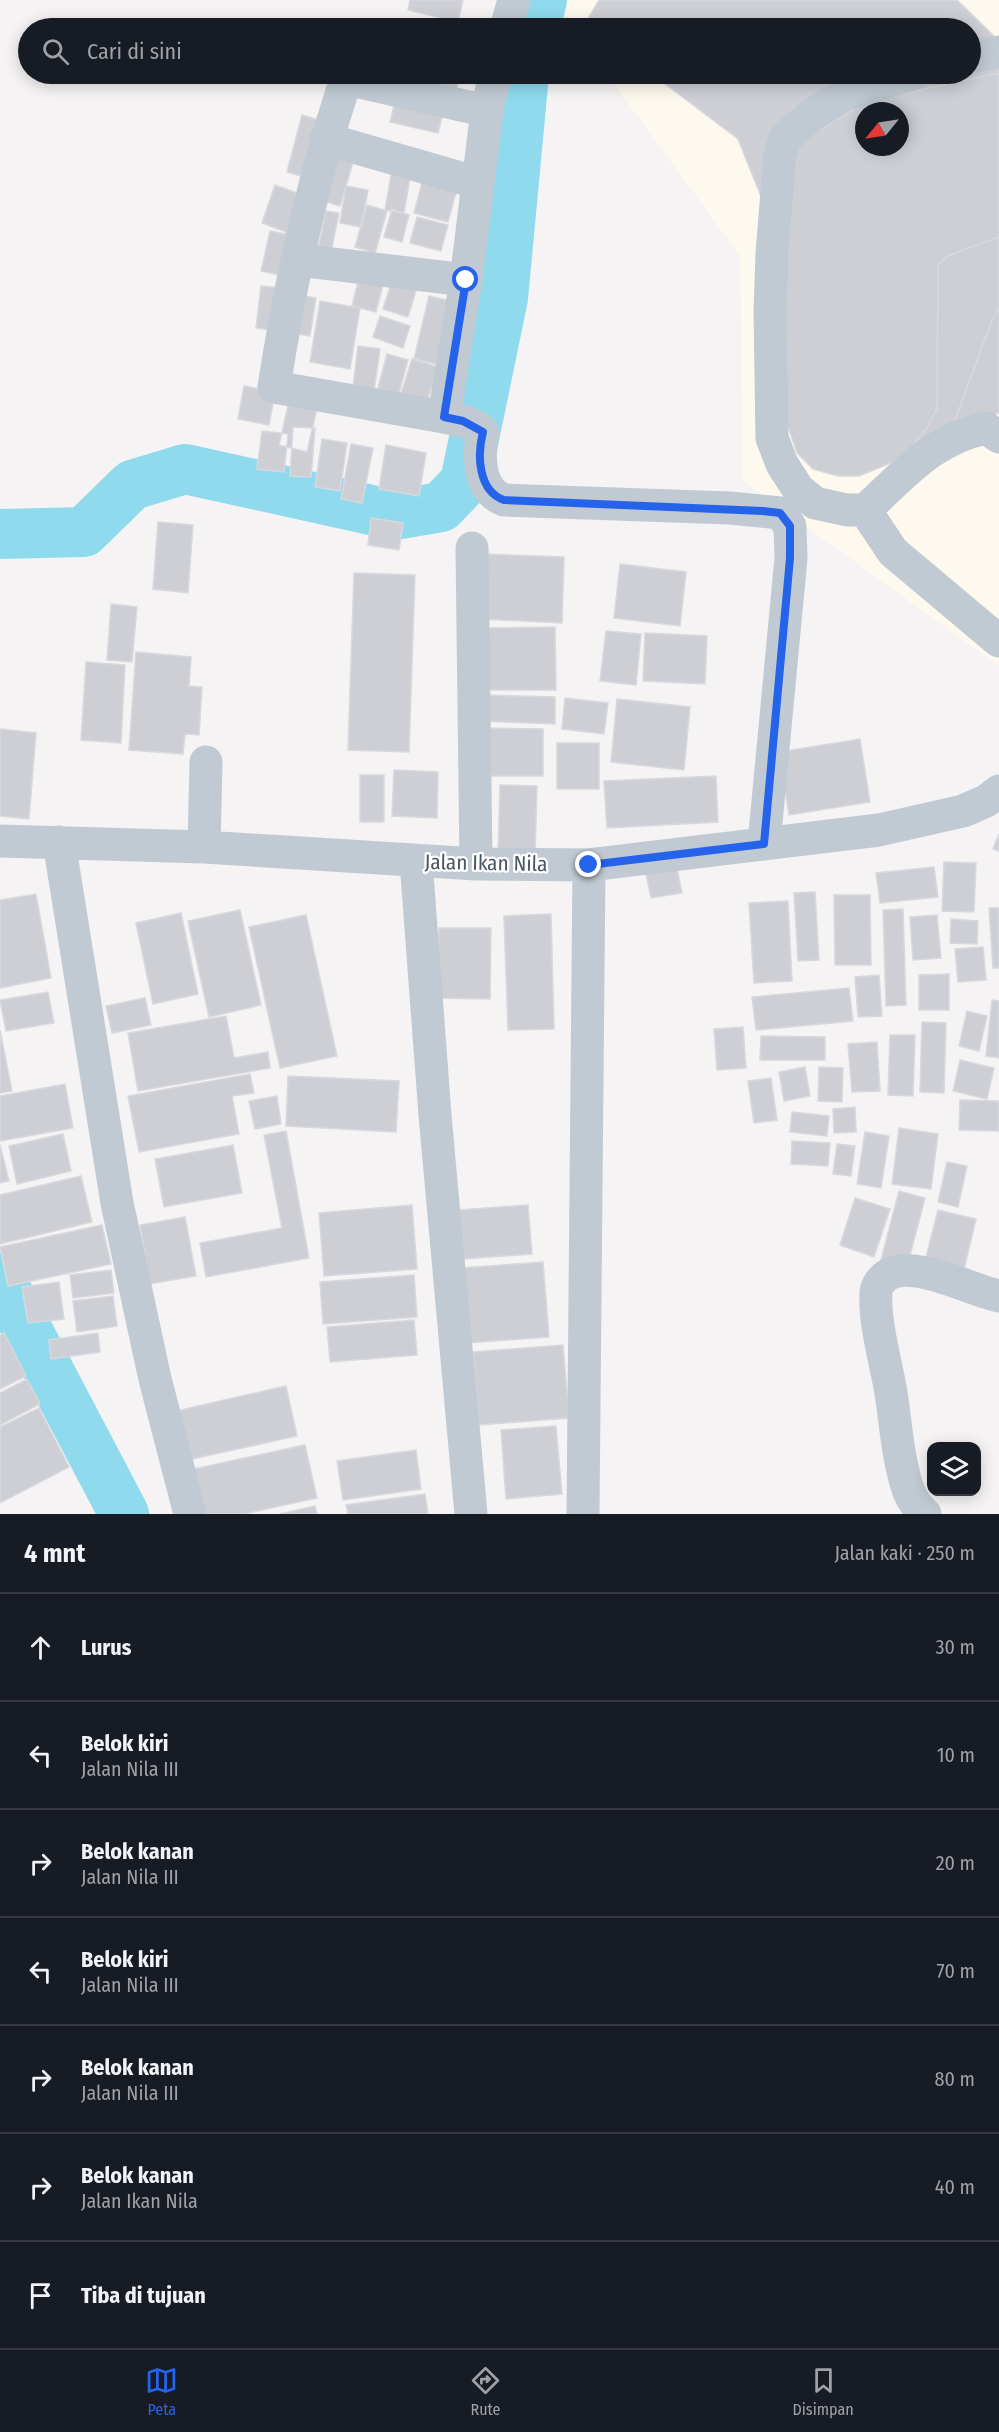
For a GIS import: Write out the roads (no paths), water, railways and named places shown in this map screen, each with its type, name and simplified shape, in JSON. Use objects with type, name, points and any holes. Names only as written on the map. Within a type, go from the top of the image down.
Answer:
[{"type":"street","points":[[509,18],[514,0]]},
{"type":"street","points":[[981,55],[999,52]]},
{"type":"street","points":[[344,84],[326,139],[311,198],[284,324],[274,387],[452,419],[483,432],[480,450],[485,484],[495,497],[504,500],[730,508],[780,513],[790,526],[791,548],[764,844]]},
{"type":"street","points":[[368,84],[487,111]]},
{"type":"street","points":[[452,419],[466,280],[487,111],[493,84]]},
{"type":"street","points":[[878,84],[844,94],[812,114],[785,138],[780,155],[772,253],[770,311],[772,438],[782,464],[798,489],[815,503],[838,509],[865,510],[926,454],[951,439],[986,428],[999,437]]},
{"type":"street","points":[[326,139],[478,183]]},
{"type":"street","points":[[298,260],[466,280]]},
{"type":"street","points":[[865,510],[893,552],[999,641]]},
{"type":"street","points":[[472,548],[476,864]]},
{"type":"street","points":[[204,847],[206,762]]},
{"type":"street","name":"Jalan Ikan Nila","points":[[0,841],[204,847],[476,864],[589,865],[879,830],[963,811],[986,801],[999,792]]},
{"type":"street","points":[[59,842],[117,1203],[154,1379],[190,1514]]},
{"type":"street","points":[[416,861],[435,1115],[471,1514]]},
{"type":"street","points":[[583,1514],[589,865]]},
{"type":"street","points":[[925,1514],[916,1506],[909,1492],[901,1456],[878,1318],[876,1291],[880,1281],[888,1275],[910,1270],[998,1290]]},
{"type":"waterway","points":[[538,18],[542,0]]},
{"type":"waterway","points":[[0,534],[84,532],[132,485],[185,469],[394,515],[441,507],[465,482],[503,298],[523,84]]},
{"type":"waterway","points":[[0,1278],[124,1514]]}]
